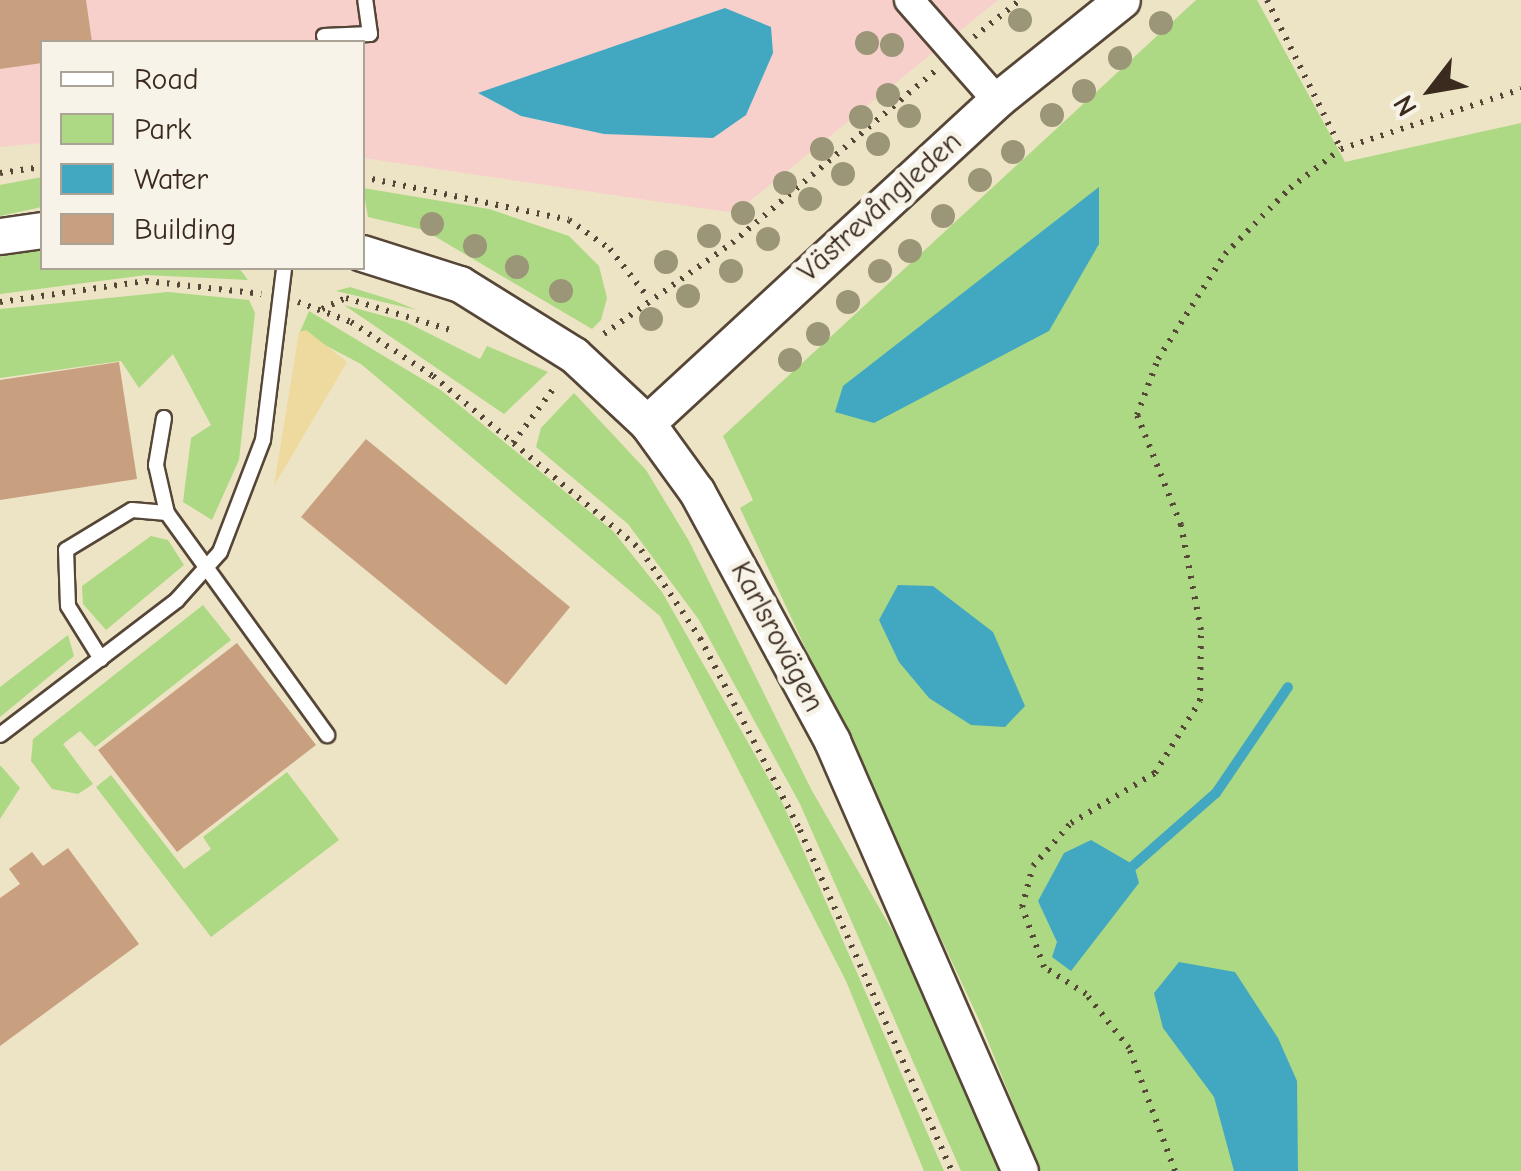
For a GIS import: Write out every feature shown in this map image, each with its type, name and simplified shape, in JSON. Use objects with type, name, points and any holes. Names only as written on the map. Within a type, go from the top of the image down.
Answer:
[{"type":"street","points":[[910,0],[997,100]]},
{"type":"street","name":"Västrevångleden","points":[[648,424],[997,100],[1122,0]]},
{"type":"street","points":[[0,236],[40,230]]},
{"type":"street","name":"Karlsrovägen","points":[[365,255],[504,307],[648,424],[737,560],[832,741],[1020,1171]]},
{"type":"lane","points":[[324,36],[370,34],[365,0]]},
{"type":"lane","points":[[0,735],[101,660],[204,570],[248,500],[264,440],[284,270]]},
{"type":"lane","points":[[164,418],[156,465],[167,513],[204,570],[326,735]]},
{"type":"lane","points":[[101,660],[68,606],[66,550],[132,510],[167,513]]},
{"type":"path","points":[[604,334],[647,296],[732,243],[1020,0]]},
{"type":"path","points":[[1267,0],[1341,149]]},
{"type":"path","points":[[1175,1171],[1129,1048],[1086,994],[1044,967],[1022,907],[1033,866],[1070,823],[1155,774],[1200,701],[1201,630],[1181,525],[1137,414],[1158,359],[1225,254],[1341,149],[1521,89]]},
{"type":"path","points":[[0,173],[40,168]]},
{"type":"path","points":[[365,178],[569,220],[610,249],[647,296]]},
{"type":"path","points":[[322,309],[346,298],[454,332]]},
{"type":"path","points":[[556,385],[513,442],[642,550],[700,638],[839,908],[952,1171]]},
{"type":"shaded area","points":[[0,0],[998,0],[735,213],[365,158],[365,40],[40,40],[40,143],[0,147]]},
{"type":"green space","points":[[1196,0],[1257,0],[1345,162],[1521,123],[1521,1171],[1040,1171],[981,1024],[740,508],[753,500],[723,436]]},
{"type":"green space","points":[[40,177],[40,207],[0,216],[0,185]]},
{"type":"green space","points":[[365,188],[489,209],[569,236],[599,266],[607,298],[601,320],[592,329],[424,230],[368,217]]},
{"type":"green space","points":[[40,249],[40,270],[240,270],[248,280],[146,275],[0,294],[0,257]]},
{"type":"green space","points":[[350,287],[392,300],[417,310],[336,291]]},
{"type":"green space","points":[[168,292],[249,300],[255,313],[239,460],[212,520],[183,502],[191,438],[211,425],[173,354],[139,388],[121,361],[0,378],[0,309]]},
{"type":"green space","points":[[344,305],[406,322],[480,359],[487,346],[548,372],[504,414]]},
{"type":"green space","points":[[309,311],[442,391],[613,531],[662,592],[782,802],[944,1171],[924,1171],[846,981],[660,616],[361,364],[300,332]]},
{"type":"green space","points":[[574,393],[646,470],[689,541],[811,789],[919,977],[1000,1171],[961,1171],[800,804],[699,620],[628,524],[536,447],[541,428]]},
{"type":"green space","points":[[151,536],[168,540],[184,565],[106,630],[83,604],[82,586]]},
{"type":"green space","points":[[203,605],[231,640],[95,747],[80,731],[63,744],[93,784],[78,794],[52,789],[31,761],[33,739]]},
{"type":"green space","points":[[68,635],[74,656],[0,717],[0,687]]},
{"type":"green space","points":[[0,766],[20,788],[0,819]]},
{"type":"green space","points":[[287,772],[339,840],[211,937],[96,787],[111,775],[184,869],[211,849],[203,837]]},
{"type":"sand","points":[[306,330],[347,362],[274,486],[299,332]]},
{"type":"water","points":[[725,8],[771,27],[773,53],[746,115],[713,138],[604,134],[521,116],[478,93]]},
{"type":"water","points":[[1099,187],[1099,244],[1049,331],[874,423],[835,412],[843,386]]},
{"type":"water","points":[[898,585],[933,586],[993,632],[1025,706],[1005,727],[971,725],[929,698],[899,662],[879,620]]},
{"type":"water","points":[[1091,840],[1134,865],[1139,883],[1071,971],[1052,957],[1057,942],[1038,901],[1064,853]]},
{"type":"water","points":[[1179,962],[1235,972],[1278,1038],[1297,1081],[1298,1171],[1234,1171],[1214,1097],[1163,1028],[1154,993]]},
{"type":"building","points":[[0,0],[86,0],[92,40],[40,40],[40,63],[0,69]]},
{"type":"building","points":[[119,362],[137,479],[0,500],[0,380]]},
{"type":"building","points":[[366,439],[570,607],[506,685],[301,517]]},
{"type":"building","points":[[237,643],[316,745],[177,852],[98,750]]},
{"type":"building","points":[[68,848],[139,944],[0,1046],[0,898],[20,884],[9,869],[32,852],[43,866]]},
{"type":"waterway","points":[[1134,865],[1216,793],[1288,687]]}]
